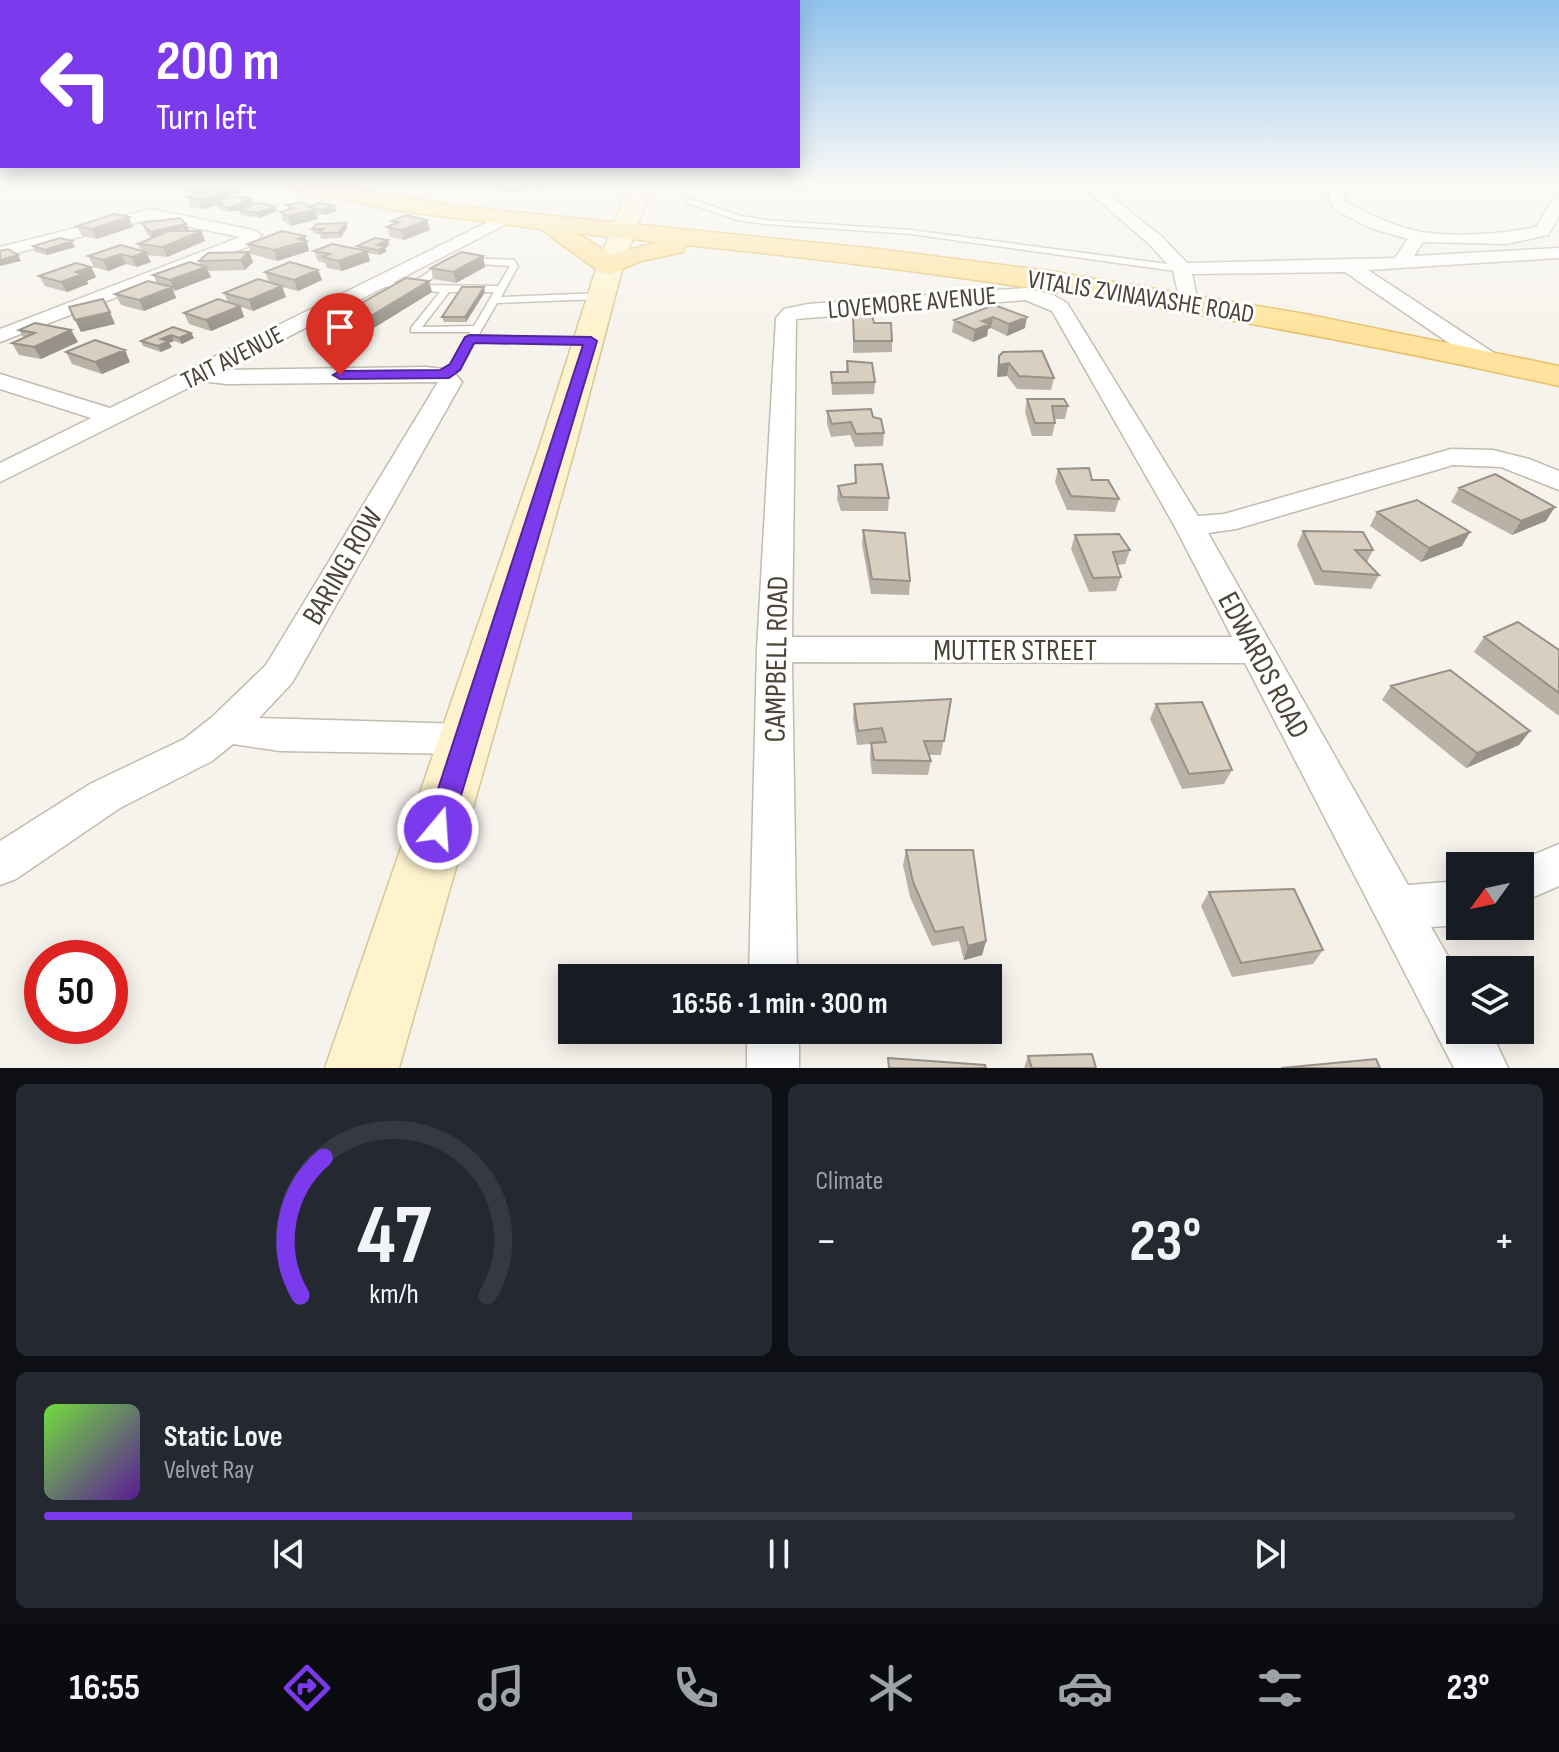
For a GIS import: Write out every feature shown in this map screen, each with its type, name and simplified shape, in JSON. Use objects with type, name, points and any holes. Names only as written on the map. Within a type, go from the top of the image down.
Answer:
[{"type":"main road","points":[[562,234],[611,268]]},
{"type":"main road","name":"VITALIS ZVINAVASHE ROAD","points":[[562,234],[611,268],[685,239],[892,259],[1188,302],[1559,376]]},
{"type":"main road","points":[[362,1068],[623,234]]},
{"type":"main road","points":[[611,268],[648,250],[722,243]]},
{"type":"street","points":[[0,252],[72,234]]},
{"type":"street","points":[[0,336],[252,237],[250,234]]},
{"type":"street","name":"TAIT AVENUE","points":[[0,474],[475,234]]},
{"type":"street","points":[[1148,234],[1182,269],[1188,302]]},
{"type":"street","points":[[1408,234],[1472,240],[1533,234]]},
{"type":"street","points":[[1400,263],[1418,237]]},
{"type":"street","points":[[1182,269],[1349,266],[1559,253]]},
{"type":"street","points":[[1349,266],[1489,360]]},
{"type":"street","name":"LOVEMORE AVENUE","points":[[783,341],[786,318],[791,313],[808,310],[1010,294],[1039,297],[1060,307]]},
{"type":"street","name":"EDWARDS ROAD","points":[[1060,307],[1189,525],[1446,1001]]},
{"type":"street","name":"CAMPBELL ROAD","points":[[773,964],[774,649],[783,341]]},
{"type":"street","points":[[200,374],[226,377],[444,375]]},
{"type":"street","name":"BARING ROW","points":[[0,865],[105,796],[198,750],[226,728],[279,674],[450,382],[444,375]]},
{"type":"street","points":[[0,381],[112,417]]},
{"type":"street","points":[[1189,525],[1226,523],[1451,457],[1478,454],[1512,461],[1559,482]]},
{"type":"street","name":"MUTTER STREET","points":[[774,649],[1255,650]]},
{"type":"street","points":[[226,728],[280,736],[466,739]]},
{"type":"street","points":[[1534,876],[1559,864]]},
{"type":"street","points":[[1395,908],[1446,904]]},
{"type":"street","points":[[773,1044],[773,1068]]},
{"type":"street","name":"EDWARDS ROAD","points":[[1469,1044],[1482,1068]]},
{"type":"lane","points":[[924,234],[1182,269]]},
{"type":"lane","points":[[408,285],[425,279],[454,260],[511,262],[514,266],[455,367],[444,375]]},
{"type":"lane","points":[[495,300],[611,268]]},
{"type":"lane","points":[[470,339],[611,268]]},
{"type":"lane","points":[[379,283],[446,290],[501,289]]},
{"type":"lane","points":[[446,290],[415,330],[477,329]]},
{"type":"building","points":[[161,234],[194,234],[163,247],[138,244]]},
{"type":"building","points":[[275,234],[305,236],[298,239],[306,241],[274,250],[248,244]]},
{"type":"building","points":[[60,238],[72,241],[45,250],[33,246]]},
{"type":"building","points":[[375,238],[388,240],[377,245],[385,247],[378,250],[357,246]]},
{"type":"building","points":[[332,244],[367,251],[338,261],[323,257],[330,254],[314,251]]},
{"type":"building","points":[[121,245],[146,252],[132,257],[121,254],[103,260],[88,256]]},
{"type":"building","points":[[8,249],[18,255],[0,260],[0,251]]},
{"type":"building","points":[[249,252],[241,260],[199,261],[208,253]]},
{"type":"building","points":[[461,252],[483,256],[453,272],[431,268]]},
{"type":"building","points":[[190,262],[206,267],[170,280],[153,275]]},
{"type":"building","points":[[290,262],[318,270],[294,280],[265,272]]},
{"type":"building","points":[[76,263],[91,267],[76,272],[83,274],[61,282],[39,276]]},
{"type":"building","points":[[406,278],[429,281],[369,317],[344,313]]},
{"type":"building","points":[[258,279],[282,286],[249,300],[224,293]]},
{"type":"building","points":[[148,281],[172,287],[139,300],[115,294]]},
{"type":"building","points":[[462,287],[484,287],[465,317],[442,317]]},
{"type":"building","points":[[103,299],[110,312],[75,320],[69,307]]},
{"type":"building","points":[[218,299],[240,306],[206,320],[184,313]]},
{"type":"building","points":[[994,305],[1027,317],[1009,324],[993,317],[982,321],[989,324],[975,330],[954,320]]},
{"type":"building","points":[[872,315],[874,323],[891,323],[892,341],[854,341],[853,316]]},
{"type":"building","points":[[35,323],[71,330],[34,347],[12,343],[35,333],[19,330]]},
{"type":"building","points":[[173,327],[191,333],[179,338],[171,335],[161,339],[169,341],[158,346],[141,341]]},
{"type":"building","points":[[95,340],[125,350],[95,362],[66,352]]},
{"type":"building","points":[[1042,351],[1054,378],[1019,376],[1009,363],[999,365],[999,356],[1003,352]]},
{"type":"building","points":[[847,361],[872,363],[875,382],[832,383],[831,372],[848,372]]},
{"type":"building","points":[[1027,399],[1064,399],[1068,406],[1052,406],[1055,423],[1035,423]]},
{"type":"building","points":[[871,409],[873,417],[881,419],[884,433],[856,434],[851,422],[832,424],[827,411]]},
{"type":"building","points":[[882,464],[889,498],[842,497],[838,486],[856,483],[855,465]]},
{"type":"building","points":[[1089,468],[1092,480],[1108,480],[1119,499],[1071,496],[1058,469]]},
{"type":"building","points":[[1495,474],[1555,507],[1521,521],[1459,488]]},
{"type":"building","points":[[1417,500],[1470,532],[1429,548],[1377,512]]},
{"type":"building","points":[[863,530],[905,533],[910,581],[872,579]]},
{"type":"building","points":[[1303,531],[1363,532],[1373,550],[1355,550],[1379,575],[1322,571]]},
{"type":"building","points":[[1119,534],[1130,550],[1113,552],[1121,577],[1093,578],[1075,535]]},
{"type":"building","points":[[1518,622],[1559,650],[1559,693],[1484,637]]},
{"type":"building","points":[[1450,670],[1530,731],[1477,753],[1391,686]]},
{"type":"building","points":[[951,699],[944,741],[924,741],[931,761],[874,760],[871,743],[886,742],[882,728],[858,731],[854,704]]},
{"type":"building","points":[[1202,702],[1232,770],[1189,774],[1156,704]]},
{"type":"building","points":[[906,850],[973,850],[986,941],[968,946],[963,927],[935,932],[913,882]]},
{"type":"building","points":[[1294,889],[1323,950],[1241,963],[1209,892]]},
{"type":"building","points":[[1092,1054],[1096,1068],[1032,1068],[1028,1056]]},
{"type":"building","points":[[888,1058],[985,1065],[986,1068],[889,1068]]},
{"type":"building","points":[[1376,1059],[1380,1068],[1281,1068]]},
{"type":"route","points":[[340,375],[444,375],[455,367],[470,339],[591,341],[438,829]]}]
